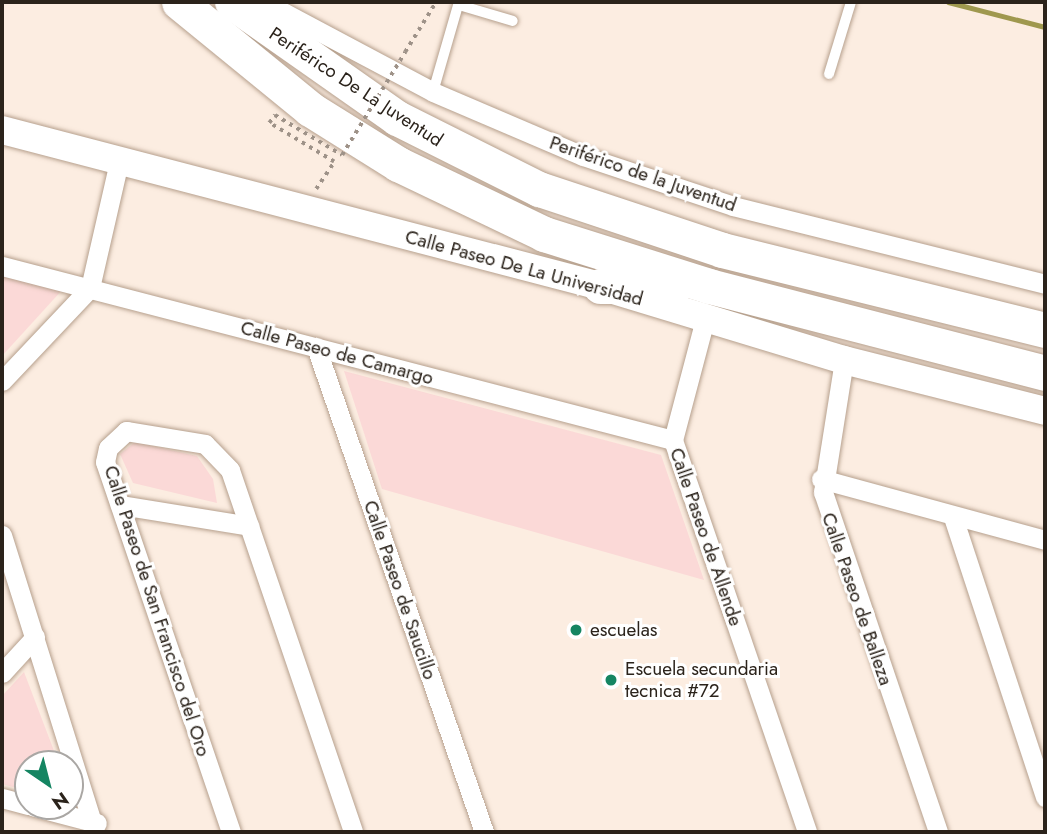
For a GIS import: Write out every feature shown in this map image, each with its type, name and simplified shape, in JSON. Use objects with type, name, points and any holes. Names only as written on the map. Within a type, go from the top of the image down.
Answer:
[{"type":"highway","name":"Periférico De La Juventud","points":[[178,2],[310,109],[398,164],[544,234],[707,303]]},
{"type":"highway","name":"Periférico De La Juventud","points":[[232,2],[305,59],[457,152],[607,215],[722,250],[1045,330]]},
{"type":"highway","points":[[600,286],[707,303],[1045,373]]},
{"type":"street","name":"Periférico de la Juventud","points":[[264,2],[433,92],[665,185],[1045,284]]},
{"type":"street","name":"Calle Paseo De La Universidad","points":[[2,130],[600,286]]},
{"type":"street","points":[[2,381],[90,288],[119,161]]},
{"type":"street","name":"Calle Paseo de Camargo","points":[[2,267],[673,440]]},
{"type":"street","points":[[707,303],[844,360],[1045,411]]},
{"type":"street","name":"Calle Paseo de Allende","points":[[707,303],[673,440],[807,832]]},
{"type":"street","name":"Calle Paseo de Saucillo","points":[[316,347],[484,832]]},
{"type":"street","name":"Calle Paseo de Balleza","points":[[844,360],[821,480],[937,832]]},
{"type":"street","name":"Calle Paseo de San Francisco del Oro","points":[[230,832],[120,505],[106,455],[126,431],[212,448],[230,470],[353,832]]},
{"type":"street","points":[[821,480],[1045,540]]},
{"type":"street","points":[[120,505],[249,526]]},
{"type":"street","points":[[953,517],[1045,797]]},
{"type":"street","points":[[2,534],[96,828]]},
{"type":"street","points":[[2,673],[36,637]]},
{"type":"street","points":[[73,820],[96,828]]},
{"type":"lane","points":[[829,74],[851,2]]},
{"type":"lane","points":[[433,92],[459,3],[513,21]]},
{"type":"path","points":[[307,210],[334,162],[269,123],[275,115],[342,155],[436,2]]},
{"type":"shaded area","points":[[2,273],[63,289],[2,356]]},
{"type":"shaded area","points":[[344,371],[661,455],[704,580],[382,489]]},
{"type":"shaded area","points":[[135,442],[197,456],[213,479],[217,503],[133,483],[120,454]]},
{"type":"shaded area","points":[[24,672],[54,750],[14,750],[14,787],[2,784],[2,696]]},
{"type":"waterway","points":[[948,2],[1045,27]]},
{"type":"place","name":"escuelas","points":[[576,630]]},
{"type":"place","name":"Escuela secundaria tecnica #72","points":[[611,680]]}]
